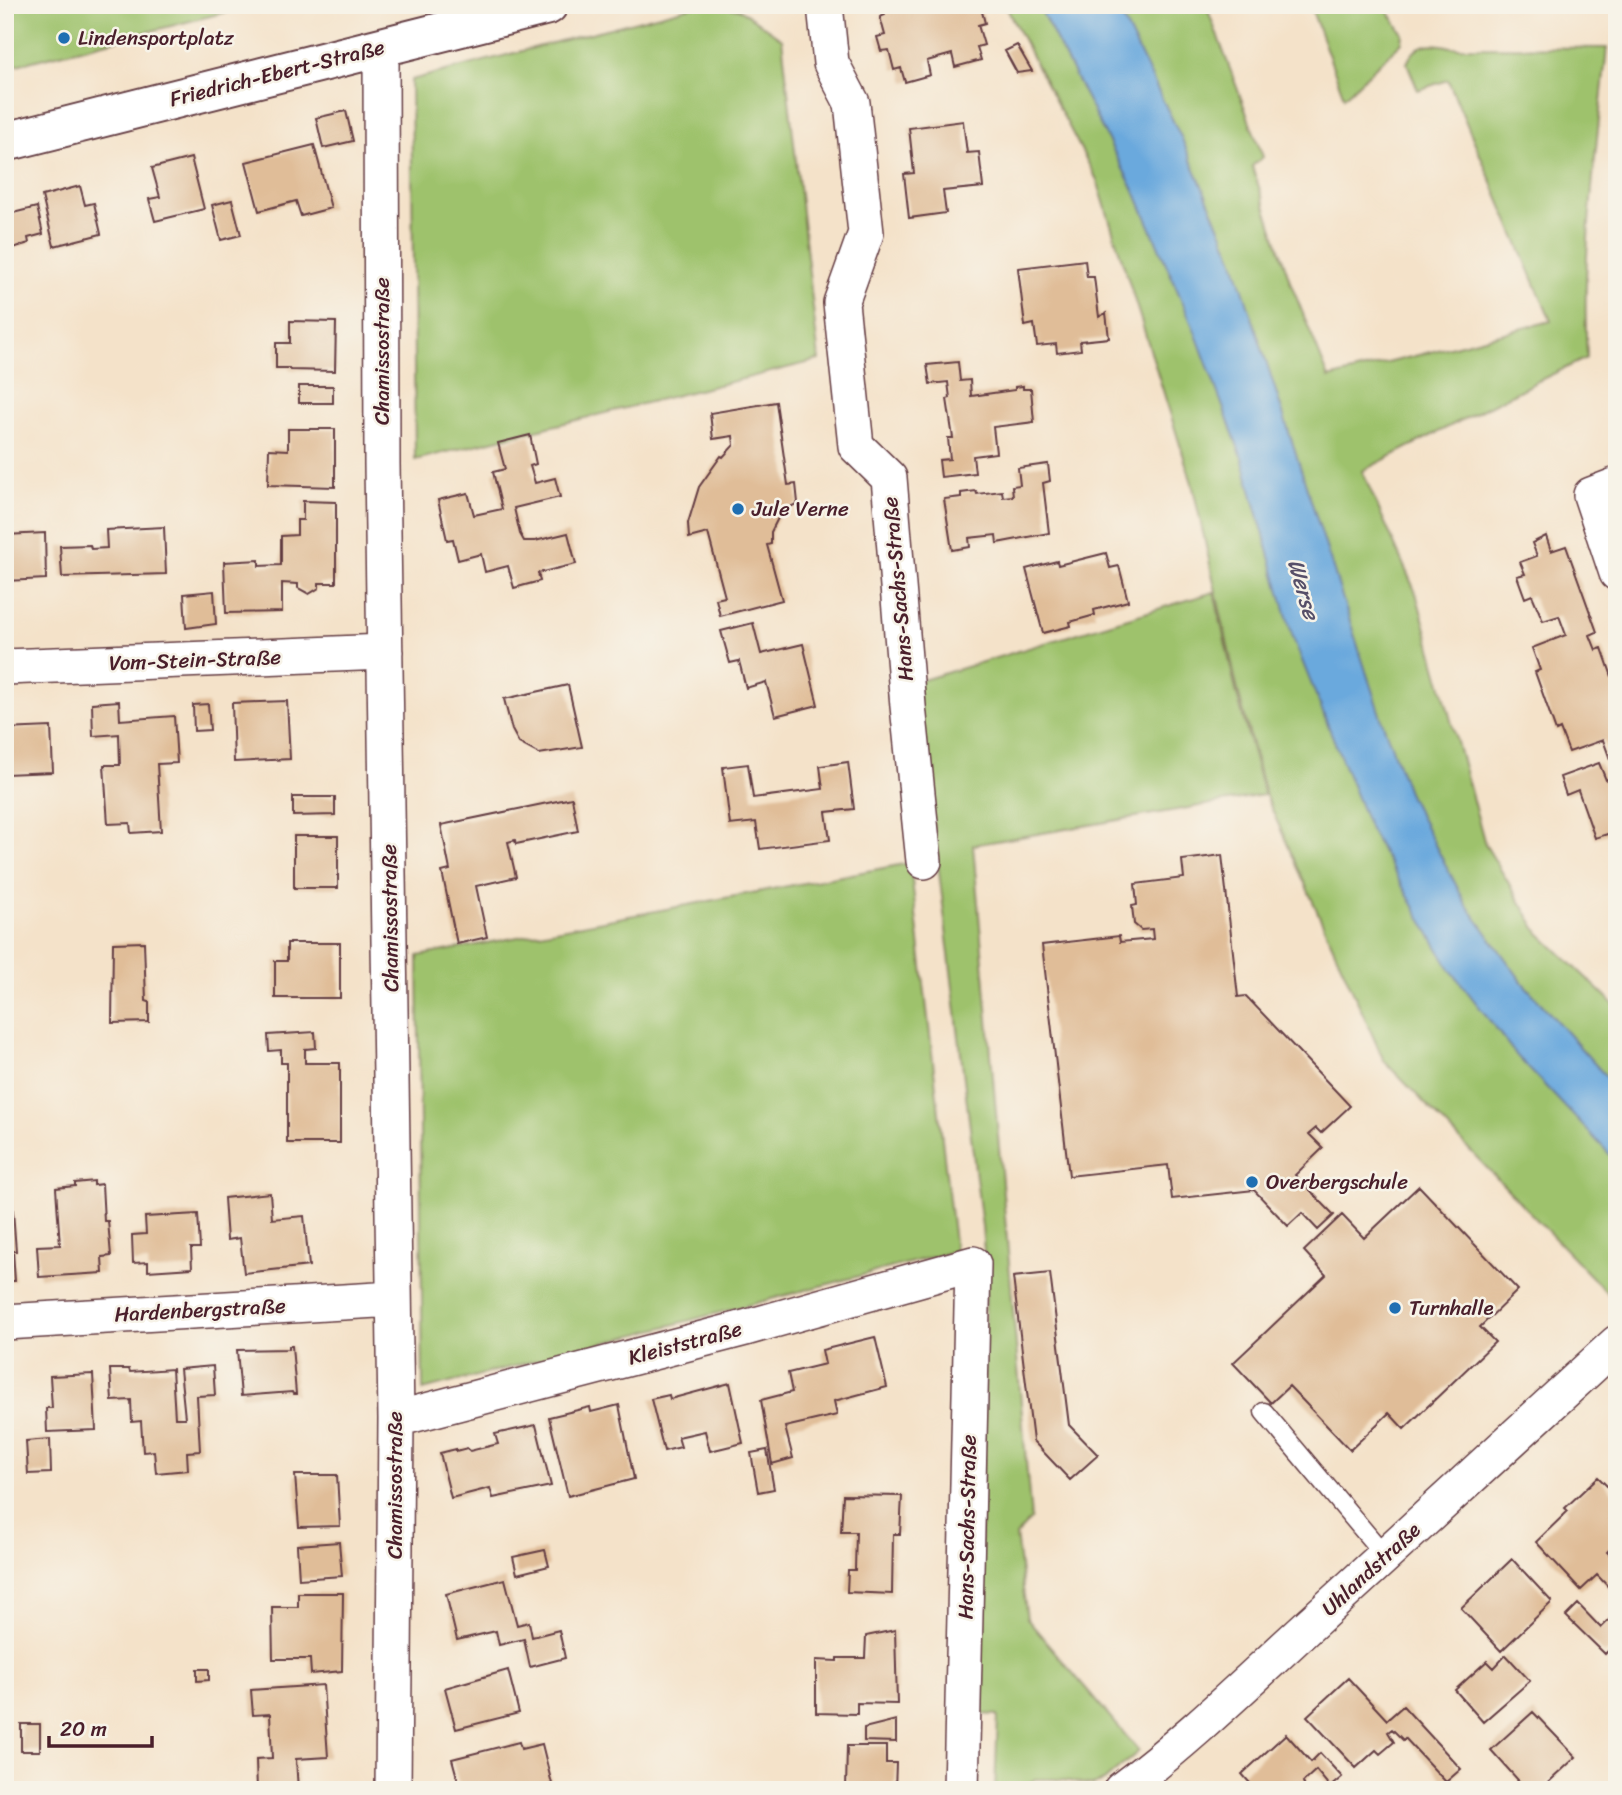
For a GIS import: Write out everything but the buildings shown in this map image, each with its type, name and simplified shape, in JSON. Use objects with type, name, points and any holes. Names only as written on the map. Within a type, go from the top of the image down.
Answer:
[{"type":"street","name":"Friedrich-Ebert-Straße","points":[[5,142],[548,5]]},
{"type":"street","name":"Hans-Sachs-Straße","points":[[825,5],[831,63],[852,103],[866,233],[841,303],[856,446],[889,478],[924,861]]},
{"type":"street","name":"Chamissostraße","points":[[381,47],[384,652],[391,965],[396,1419],[393,1790]]},
{"type":"street","points":[[1617,485],[1591,495],[1617,573]]},
{"type":"street","name":"Vom-Stein-Straße","points":[[5,667],[384,652]]},
{"type":"street","name":"Hans-Sachs-Straße","points":[[961,1790],[973,1264]]},
{"type":"street","name":"Kleiststraße","points":[[396,1419],[745,1328],[973,1264]]},
{"type":"street","name":"Hardenbergstraße","points":[[5,1322],[394,1299]]},
{"type":"street","name":"Uhlandstraße","points":[[1121,1790],[1157,1763],[1251,1682],[1617,1343]]},
{"type":"lane","points":[[1264,1412],[1384,1556]]},
{"type":"green space","name":"Lindensportplatz","points":[[5,5],[254,5],[5,68]]},
{"type":"green space","points":[[698,5],[739,9],[782,39],[819,360],[415,460],[411,80]]},
{"type":"green space","points":[[1005,5],[1206,5],[1263,157],[1252,166],[1291,284],[1329,378],[1551,321],[1448,80],[1418,90],[1407,63],[1415,51],[1431,44],[1451,47],[1607,48],[1588,242],[1587,358],[1362,471],[1416,593],[1485,844],[1539,933],[1617,1007],[1617,1303],[1384,1061],[1265,794],[1238,691],[1192,483],[1097,180]]},
{"type":"green space","points":[[1310,5],[1384,5],[1403,34],[1402,42],[1344,97]]},
{"type":"green space","points":[[1214,592],[1236,691],[1264,795],[973,845],[1031,1519],[1016,1535],[1027,1619],[1139,1751],[1104,1781],[1093,1785],[1036,1779],[1022,1790],[995,1790],[998,1715],[977,1714],[986,1275],[916,682]]},
{"type":"green space","points":[[910,863],[955,1251],[423,1390],[418,956]]},
{"type":"water","name":"Werse","points":[[1038,5],[1116,5],[1182,139],[1233,258],[1382,721],[1410,797],[1466,904],[1523,983],[1617,1089],[1617,1162],[1517,1056],[1450,969],[1370,830],[1293,638],[1242,458],[1194,329],[1137,196]]},
{"type":"place","name":"Lindensportplatz","points":[[64,38]]},
{"type":"place","name":"Jule Verne","points":[[738,509]]},
{"type":"place","name":"Overbergschule","points":[[1252,1182]]},
{"type":"place","name":"Turnhalle","points":[[1395,1308]]}]
